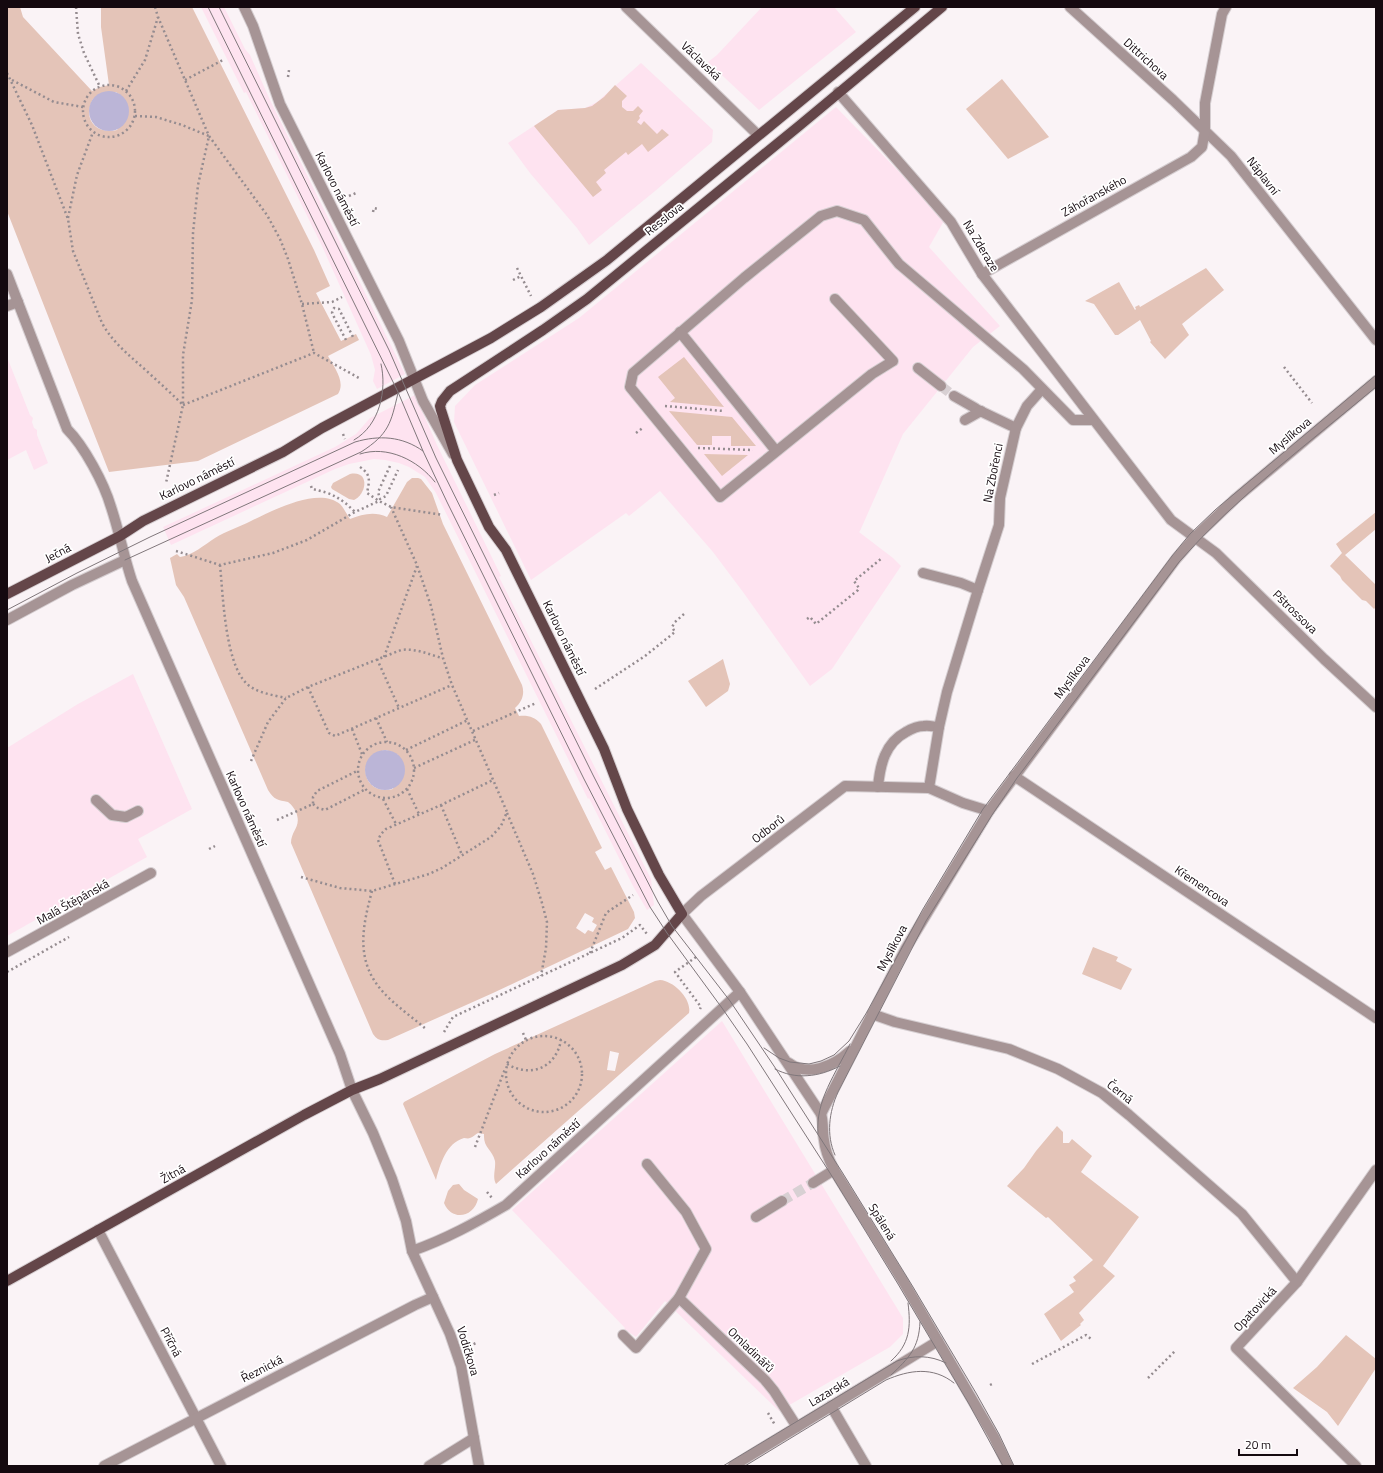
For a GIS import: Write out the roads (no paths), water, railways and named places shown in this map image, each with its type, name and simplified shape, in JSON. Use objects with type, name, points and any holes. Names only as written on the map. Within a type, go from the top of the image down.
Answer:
[{"type":"main road","name":"Resslova","points":[[414,379],[491,338],[545,305],[607,260],[915,7]]},
{"type":"main road","name":"Resslova","points":[[457,460],[440,406],[448,393],[587,299],[942,7]]},
{"type":"main road","name":"Karlovo náměstí","points":[[120,536],[143,521],[282,452],[322,428],[414,379]]},
{"type":"main road","name":"Karlovo náměstí","points":[[457,460],[489,527],[506,550],[604,749],[627,809],[659,875],[682,914]]},
{"type":"main road","name":"Ječná","points":[[7,594],[120,536]]},
{"type":"main road","points":[[352,1090],[380,1079],[622,965],[655,945],[682,914]]},
{"type":"main road","name":"Žitná","points":[[7,1281],[298,1118],[352,1090]]},
{"type":"street","name":"Karlovo náměstí","points":[[244,7],[253,26],[280,104],[399,341],[422,401],[457,460]]},
{"type":"street","name":"Václavská","points":[[626,7],[758,135]]},
{"type":"street","name":"Dittrichova","points":[[1070,7],[1205,130]]},
{"type":"street","points":[[1205,130],[1205,103],[1222,14],[1226,7]]},
{"type":"street","name":"Na Zderaze","points":[[838,92],[951,222],[982,274],[1171,520],[1195,537]]},
{"type":"street","name":"Záhořanského","points":[[982,274],[1191,157],[1202,147],[1205,130]]},
{"type":"street","name":"Náplavní","points":[[1205,130],[1231,156],[1376,340]]},
{"type":"street","points":[[835,299],[893,361],[872,374],[720,497],[630,387],[632,373],[821,216],[837,211],[864,220],[899,264],[1023,369],[1072,420],[1093,420]]},
{"type":"street","name":"Karlovo náměstí","points":[[7,274],[67,429],[76,438],[111,505],[132,582],[340,1054],[352,1090],[373,1133],[392,1179],[406,1221],[412,1250],[432,1244],[467,1228],[506,1205],[740,992],[682,914]]},
{"type":"street","points":[[7,306],[18,302]]},
{"type":"street","points":[[680,332],[776,451]]},
{"type":"street","points":[[918,368],[941,386]]},
{"type":"street","name":"Myslíkova","points":[[821,1114],[921,921],[989,811],[1176,559],[1195,537],[1235,499],[1376,381]]},
{"type":"street","name":"Na Zbořenci","points":[[929,788],[939,727],[947,692],[999,525],[1000,498],[1016,428],[1027,406],[1042,389]]},
{"type":"street","points":[[954,396],[1016,428]]},
{"type":"street","points":[[965,420],[977,409]]},
{"type":"street","name":"Pštrossova","points":[[1195,537],[1216,553],[1324,659],[1376,707]]},
{"type":"street","points":[[7,620],[72,585],[125,560]]},
{"type":"street","points":[[923,573],[961,583],[978,590]]},
{"type":"street","points":[[878,787],[882,761],[888,747],[898,736],[913,728],[924,726],[939,727]]},
{"type":"street","name":"Křemencova","points":[[1014,776],[1376,1018]]},
{"type":"street","name":"Odborů","points":[[682,914],[701,896],[844,786],[929,788],[964,803],[989,811]]},
{"type":"street","points":[[96,800],[112,815],[126,817],[138,812]]},
{"type":"street","name":"Malá Štěpánská","points":[[7,952],[151,873]]},
{"type":"street","name":"Spálená","points":[[740,992],[821,1114],[826,1153],[834,1170],[903,1281],[994,1437],[1008,1466]]},
{"type":"street","name":"Černá","points":[[872,1014],[895,1022],[1009,1049],[1058,1069],[1102,1093],[1242,1214],[1297,1282]]},
{"type":"street","name":"Myslíkova","points":[[786,1061],[800,1069],[820,1068],[836,1062],[856,1044]]},
{"type":"street","points":[[623,1335],[636,1348],[679,1298],[706,1249],[686,1212],[647,1164]]},
{"type":"street","points":[[813,1183],[834,1170]]},
{"type":"street","name":"Opatovická","points":[[1356,1466],[1236,1348],[1297,1282],[1376,1170]]},
{"type":"street","points":[[756,1217],[782,1201]]},
{"type":"street","name":"Příčná","points":[[98,1230],[221,1466]]},
{"type":"street","name":"Vodičkova","points":[[412,1250],[450,1334],[461,1366],[479,1466]]},
{"type":"street","name":"Řeznická","points":[[104,1466],[433,1297]]},
{"type":"street","name":"Omladinářů","points":[[679,1298],[765,1380],[774,1391],[797,1427]]},
{"type":"street","name":"Lazarská","points":[[733,1466],[938,1341]]},
{"type":"street","points":[[831,1406],[866,1466]]},
{"type":"street","points":[[429,1466],[474,1438]]},
{"type":"tunnel","points":[[941,386],[954,396]]},
{"type":"tunnel","points":[[782,1201],[813,1183]]},
{"type":"tram line","points":[[208,7],[398,392],[447,502],[584,779],[650,907],[747,1044],[830,1173],[969,1404],[1003,1466]]},
{"type":"tram line","points":[[219,7],[389,350],[436,458],[593,775],[658,902],[672,926],[730,1001],[776,1069],[842,1172],[976,1393],[999,1434],[1014,1466]]},
{"type":"tram line","points":[[354,440],[370,425],[380,406],[383,385],[381,364]]},
{"type":"tram line","points":[[764,1048],[779,1058],[790,1062],[809,1064],[821,1061],[834,1055],[849,1041],[867,1012],[923,909],[983,809],[1172,556],[1190,534],[1215,510],[1376,375]]},
{"type":"tram line","points":[[835,1155],[830,1140],[830,1124],[832,1107],[838,1092],[926,921],[992,815],[1017,778],[1179,562],[1201,538],[1249,492],[1376,387]]},
{"type":"tram line","points":[[125,560],[361,452],[378,439],[387,427],[391,420],[398,393]]},
{"type":"tram line","points":[[7,610],[150,537],[355,442],[373,438],[390,438],[407,442],[423,451]]},
{"type":"tram line","points":[[360,454],[381,451],[401,456],[420,467],[435,482]]},
{"type":"tram line","points":[[818,1134],[818,1122],[823,1099],[850,1044]]},
{"type":"tram line","points":[[775,1069],[791,1075],[807,1076],[824,1073],[840,1066]]},
{"type":"tram line","points":[[891,1361],[906,1342],[909,1327],[908,1303]]},
{"type":"tram line","points":[[891,1375],[912,1352],[918,1339],[920,1322]]},
{"type":"tram line","points":[[723,1466],[897,1361],[915,1357],[928,1357],[946,1363]]},
{"type":"tram line","points":[[745,1466],[886,1380],[903,1374],[921,1371],[938,1374],[954,1383]]}]
